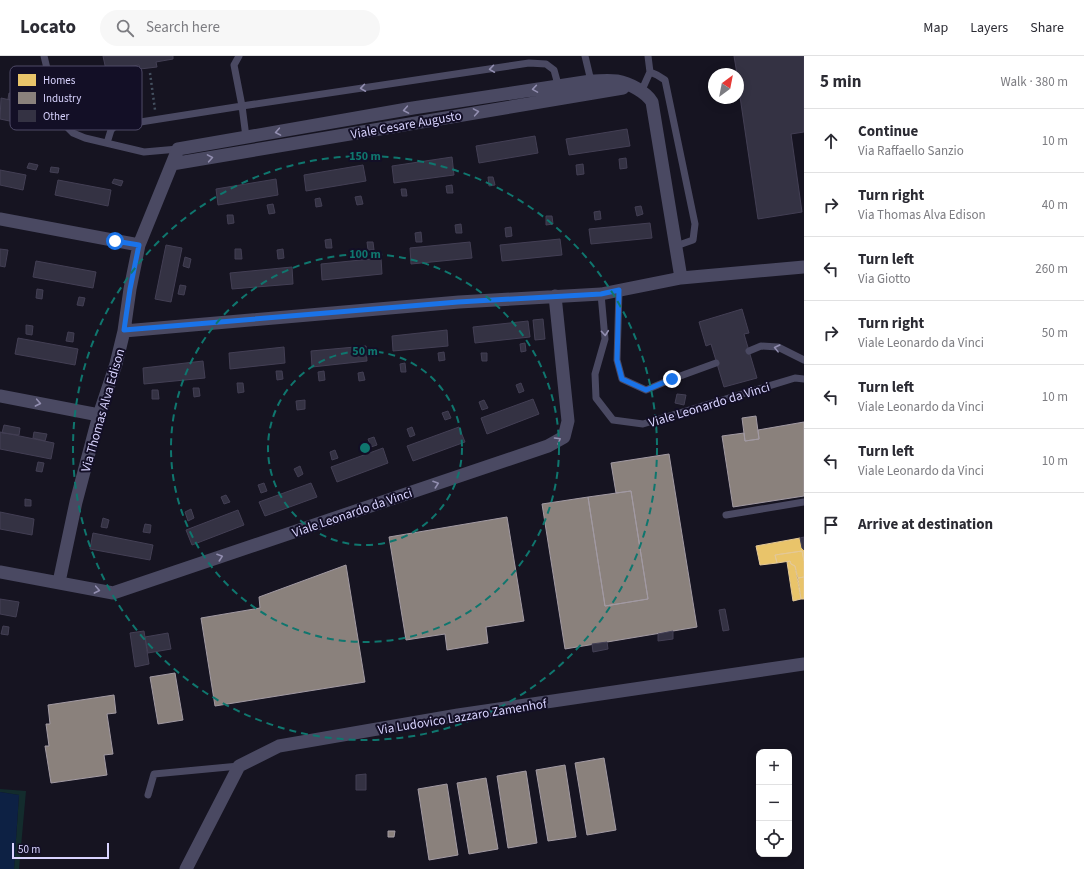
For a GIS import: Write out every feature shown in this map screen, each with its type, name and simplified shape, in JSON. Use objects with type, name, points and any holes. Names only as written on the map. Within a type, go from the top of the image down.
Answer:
[{"type":"street","name":"Viale Cesare Augusto","points":[[172,164],[559,92],[591,81],[618,81],[648,96],[652,102],[681,278]]},
{"type":"street","name":"Viale Cesare Augusto","points":[[178,149],[414,108],[559,92],[627,88],[641,92]]},
{"type":"street","name":"Via Thomas Alva Edison","points":[[58,582],[76,502],[99,415],[116,364],[124,330],[130,289],[139,245],[178,149]]},
{"type":"street","points":[[0,219],[139,245]]},
{"type":"street","points":[[124,330],[458,302],[601,294],[681,278],[804,267]]},
{"type":"street","name":"Viale Leonardo da Vinci","points":[[0,572],[113,593],[548,446],[564,436],[568,420],[555,296]]},
{"type":"street","points":[[0,396],[99,415]]},
{"type":"street","name":"Via Ludovico Lazzaro Zamenhof","points":[[239,766],[279,746],[458,715],[804,664]]},
{"type":"street","points":[[186,869],[239,766]]},
{"type":"lane","points":[[44,56],[46,66]]},
{"type":"lane","points":[[239,56],[234,65],[246,137]]},
{"type":"lane","points":[[585,56],[591,81]]},
{"type":"lane","points":[[641,92],[650,72],[648,56]]},
{"type":"lane","points":[[142,122],[529,63],[546,64],[554,70],[559,92]]},
{"type":"lane","points":[[650,72],[665,80],[695,224],[693,240],[676,246]]},
{"type":"lane","points":[[72,130],[79,136],[144,152],[178,149]]},
{"type":"lane","points":[[107,144],[111,130]]},
{"type":"lane","points":[[619,290],[617,360],[622,379],[646,390],[716,363]]},
{"type":"lane","name":"Viale Leonardo da Vinci","points":[[601,294],[605,339],[595,374],[596,398],[613,420],[643,424],[795,378],[804,378]]},
{"type":"lane","points":[[749,351],[761,346],[778,347],[804,360]]},
{"type":"lane","points":[[726,515],[804,502]]},
{"type":"lane","points":[[148,795],[154,774],[239,766]]},
{"type":"path","points":[[150,73],[157,120]]},
{"type":"green space","points":[[0,789],[26,791],[19,869],[14,869],[19,795],[0,792]]},
{"type":"water","points":[[0,792],[19,795],[14,869],[0,869]]},
{"type":"building: Homes","points":[[800,538],[802,548],[804,550],[804,561],[802,551],[775,555],[777,563],[760,565],[756,546]]},
{"type":"building: Homes","points":[[802,551],[804,561],[804,577],[798,578],[795,566],[791,564],[790,561],[777,563],[775,555]]},
{"type":"building: Homes","points":[[790,561],[791,564],[795,566],[801,599],[793,601],[787,562]]},
{"type":"building: Homes","points":[[804,577],[804,599],[801,599],[798,578]]},
{"type":"building: Industry","points":[[756,416],[759,439],[745,441],[742,418]]},
{"type":"building: Industry","points":[[804,422],[804,496],[733,507],[722,436],[744,433],[745,441],[759,439],[758,430]]},
{"type":"building: Industry","points":[[669,454],[697,627],[565,649],[542,504],[588,497],[605,606],[648,599],[631,491],[616,493],[611,463]]},
{"type":"building: Industry","points":[[631,491],[648,599],[605,606],[588,497]]},
{"type":"building: Industry","points":[[507,517],[524,621],[486,627],[488,643],[447,650],[445,634],[406,640],[389,537]]},
{"type":"building: Industry","points":[[346,565],[365,682],[215,706],[201,618],[260,608],[259,597]]},
{"type":"building: Industry","points":[[175,673],[183,720],[158,724],[150,677]]},
{"type":"building: Industry","points":[[114,695],[116,713],[107,714],[113,754],[104,755],[107,775],[51,783],[45,746],[49,746],[46,724],[50,724],[48,705]]},
{"type":"building: Industry","points":[[604,758],[616,830],[587,835],[575,763]]},
{"type":"building: Industry","points":[[565,765],[576,837],[548,841],[536,770]]},
{"type":"building: Industry","points":[[526,771],[537,843],[508,848],[497,776]]},
{"type":"building: Industry","points":[[486,778],[498,849],[469,854],[457,783]]},
{"type":"building: Industry","points":[[447,784],[458,855],[429,860],[418,789]]},
{"type":"building: Industry","points":[[388,831],[395,831],[394,837],[388,837]]},
{"type":"building: Other","points":[[103,56],[173,56],[173,59],[156,62],[157,67],[142,69],[142,66],[139,65],[105,66]]},
{"type":"building: Other","points":[[734,56],[804,56],[804,132],[791,134],[802,212],[758,219],[741,104],[744,104],[744,68],[736,68]]},
{"type":"building: Other","points":[[1,98],[10,100],[10,121],[0,119]]},
{"type":"building: Other","points":[[627,129],[630,146],[569,155],[566,139]]},
{"type":"building: Other","points":[[535,136],[538,153],[479,163],[476,146]]},
{"type":"building: Other","points":[[452,157],[454,175],[394,183],[392,166]]},
{"type":"building: Other","points":[[626,158],[627,168],[620,169],[619,159]]},
{"type":"building: Other","points":[[29,163],[38,165],[36,170],[27,168]]},
{"type":"building: Other","points":[[583,164],[584,174],[577,175],[576,165]]},
{"type":"building: Other","points":[[363,165],[366,181],[306,191],[304,175]]},
{"type":"building: Other","points":[[51,167],[59,168],[58,173],[50,172]]},
{"type":"building: Other","points":[[0,170],[26,175],[23,190],[0,185]]},
{"type":"building: Other","points":[[488,177],[493,177],[495,185],[489,186]]},
{"type":"building: Other","points":[[114,179],[123,181],[121,186],[112,183]]},
{"type":"building: Other","points":[[276,179],[278,195],[218,205],[216,189]]},
{"type":"building: Other","points":[[58,180],[111,190],[108,206],[55,195]]},
{"type":"building: Other","points":[[452,185],[453,193],[447,193],[446,186]]},
{"type":"building: Other","points":[[401,189],[406,189],[407,196],[402,196]]},
{"type":"building: Other","points":[[361,196],[363,204],[357,205],[355,197]]},
{"type":"building: Other","points":[[320,198],[322,206],[316,207],[315,199]]},
{"type":"building: Other","points":[[273,204],[275,213],[269,214],[267,205]]},
{"type":"building: Other","points":[[641,206],[643,214],[637,216],[635,207]]},
{"type":"building: Other","points":[[600,211],[601,219],[595,220],[594,212]]},
{"type":"building: Other","points":[[227,215],[233,215],[234,223],[228,224]]},
{"type":"building: Other","points":[[546,216],[552,216],[553,224],[546,225]]},
{"type":"building: Other","points":[[650,223],[652,238],[591,244],[589,229]]},
{"type":"building: Other","points":[[461,224],[462,233],[456,233],[455,225]]},
{"type":"building: Other","points":[[511,227],[512,236],[506,237],[505,228]]},
{"type":"building: Other","points":[[421,232],[422,242],[416,242],[415,233]]},
{"type":"building: Other","points":[[331,239],[332,248],[326,248],[325,240]]},
{"type":"building: Other","points":[[560,239],[562,255],[502,261],[500,245]]},
{"type":"building: Other","points":[[367,242],[373,242],[374,250],[368,250]]},
{"type":"building: Other","points":[[470,242],[472,258],[411,264],[410,248]]},
{"type":"building: Other","points":[[166,245],[182,248],[171,302],[155,299]]},
{"type":"building: Other","points":[[0,249],[8,250],[5,267],[0,266]]},
{"type":"building: Other","points":[[235,249],[241,249],[242,259],[235,259]]},
{"type":"building: Other","points":[[283,249],[284,258],[278,259],[277,250]]},
{"type":"building: Other","points":[[185,257],[191,259],[189,268],[183,266]]},
{"type":"building: Other","points":[[381,258],[382,274],[322,280],[321,264]]},
{"type":"building: Other","points":[[36,261],[96,272],[93,288],[33,277]]},
{"type":"building: Other","points":[[292,267],[293,284],[232,289],[230,273]]},
{"type":"building: Other","points":[[180,285],[186,286],[184,295],[178,294]]},
{"type":"building: Other","points":[[37,289],[43,290],[42,299],[36,298]]},
{"type":"building: Other","points":[[79,297],[85,298],[83,306],[77,305]]},
{"type":"building: Other","points":[[742,309],[749,333],[744,334],[757,378],[724,387],[711,344],[706,346],[699,322]]},
{"type":"building: Other","points":[[543,319],[545,339],[535,340],[533,320]]},
{"type":"building: Other","points":[[528,321],[530,337],[475,343],[473,327]]},
{"type":"building: Other","points":[[26,325],[33,326],[32,335],[26,334]]},
{"type":"building: Other","points":[[447,330],[448,346],[393,351],[392,336]]},
{"type":"building: Other","points":[[68,332],[74,333],[73,342],[66,341]]},
{"type":"building: Other","points":[[18,338],[78,349],[75,365],[15,354]]},
{"type":"building: Other","points":[[525,343],[526,351],[521,352],[520,344]]},
{"type":"building: Other","points":[[366,346],[367,361],[312,367],[311,351]]},
{"type":"building: Other","points":[[284,347],[285,363],[230,369],[229,353]]},
{"type":"building: Other","points":[[444,352],[445,360],[439,361],[438,353]]},
{"type":"building: Other","points":[[481,353],[487,353],[487,361],[482,361]]},
{"type":"building: Other","points":[[203,361],[205,378],[144,384],[143,368]]},
{"type":"building: Other","points":[[405,363],[406,372],[401,372],[400,364]]},
{"type":"building: Other","points":[[276,371],[282,371],[283,379],[277,380]]},
{"type":"building: Other","points":[[324,371],[325,380],[319,381],[318,372]]},
{"type":"building: Other","points":[[363,372],[365,380],[359,381],[358,373]]},
{"type":"building: Other","points":[[237,383],[243,383],[244,392],[238,393]]},
{"type":"building: Other","points":[[521,383],[524,391],[519,393],[516,385]]},
{"type":"building: Other","points":[[193,388],[199,388],[200,396],[194,397]]},
{"type":"building: Other","points":[[152,390],[158,390],[159,399],[152,399]]},
{"type":"building: Other","points":[[677,394],[686,395],[684,405],[675,403]]},
{"type":"building: Other","points":[[533,399],[539,414],[487,434],[481,418]]},
{"type":"building: Other","points":[[305,400],[305,409],[297,410],[296,401]]},
{"type":"building: Other","points":[[484,400],[488,408],[482,410],[479,402]]},
{"type":"building: Other","points":[[448,411],[451,418],[445,420],[442,413]]},
{"type":"building: Other","points":[[4,425],[20,428],[19,435],[2,433]]},
{"type":"building: Other","points":[[412,427],[415,435],[410,437],[407,429]]},
{"type":"building: Other","points":[[459,427],[465,442],[413,461],[407,446]]},
{"type":"building: Other","points":[[0,432],[54,443],[51,459],[0,449]]},
{"type":"building: Other","points":[[34,432],[47,434],[45,441],[33,438]]},
{"type":"building: Other","points":[[374,437],[377,445],[371,447],[368,439]]},
{"type":"building: Other","points":[[383,448],[388,463],[337,482],[331,467]]},
{"type":"building: Other","points":[[335,450],[338,458],[332,460],[330,452]]},
{"type":"building: Other","points":[[38,462],[44,463],[42,472],[36,471]]},
{"type":"building: Other","points":[[300,466],[303,474],[298,477],[294,469]]},
{"type":"building: Other","points":[[264,483],[267,491],[261,493],[258,485]]},
{"type":"building: Other","points":[[311,483],[317,497],[265,516],[259,502]]},
{"type":"building: Other","points":[[226,495],[230,502],[224,504],[221,497]]},
{"type":"building: Other","points":[[25,499],[31,500],[31,506],[25,506]]},
{"type":"building: Other","points":[[191,509],[194,518],[188,521],[185,512]]},
{"type":"building: Other","points":[[238,510],[244,525],[192,545],[186,530]]},
{"type":"building: Other","points":[[0,512],[34,519],[32,535],[0,529]]},
{"type":"building: Other","points":[[103,518],[109,520],[107,528],[101,527]]},
{"type":"building: Other","points":[[145,524],[151,525],[150,533],[143,532]]},
{"type":"building: Other","points":[[93,533],[153,545],[150,560],[90,549]]},
{"type":"building: Other","points":[[804,537],[804,550],[802,548],[800,538]]},
{"type":"building: Other","points":[[0,599],[19,602],[16,617],[0,614]]},
{"type":"building: Other","points":[[725,609],[729,630],[723,631],[719,610]]},
{"type":"building: Other","points":[[3,626],[9,627],[8,635],[1,634]]},
{"type":"building: Other","points":[[144,631],[149,664],[135,667],[130,633]]},
{"type":"building: Other","points":[[673,631],[673,639],[658,641],[658,634]]},
{"type":"building: Other","points":[[168,633],[171,649],[148,653],[145,637]]},
{"type":"building: Other","points":[[607,642],[608,649],[593,652],[592,644]]},
{"type":"building: Other","points":[[366,774],[366,790],[356,790],[356,775]]},
{"type":"route","points":[[115,241],[139,245],[130,289],[124,330],[458,302],[601,294],[619,290],[617,360],[622,379],[646,390],[672,379]]}]
